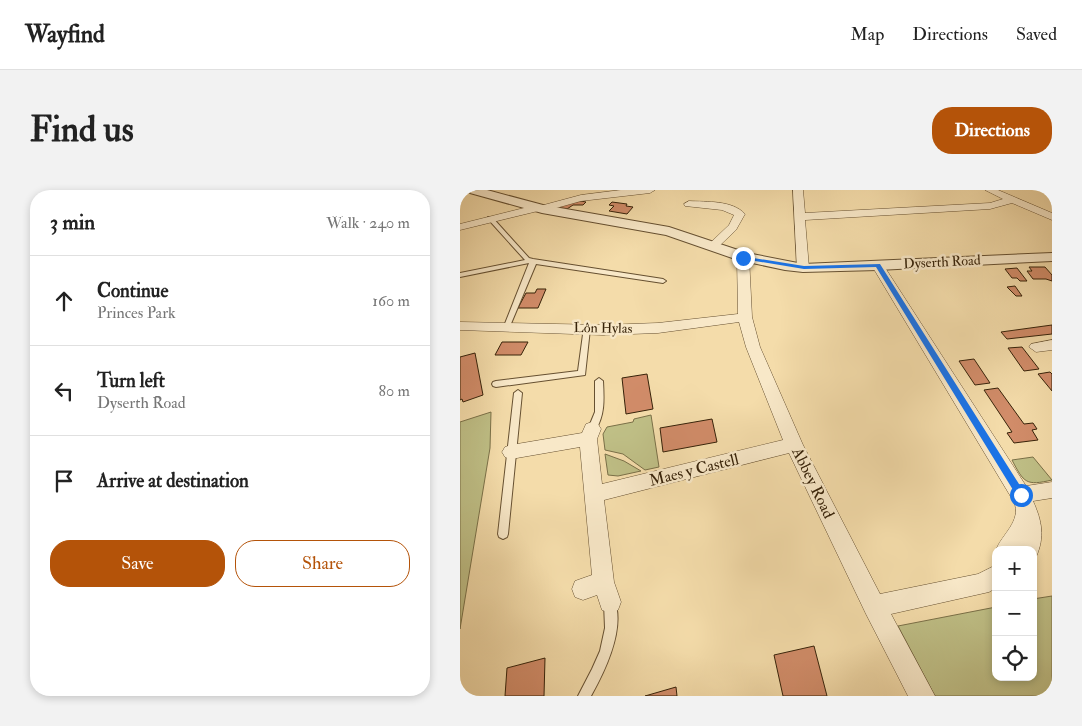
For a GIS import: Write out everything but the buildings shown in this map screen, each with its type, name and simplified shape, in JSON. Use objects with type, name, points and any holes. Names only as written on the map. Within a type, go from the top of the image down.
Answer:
[{"type":"street","name":"Dyserth Road","points":[[474,190],[539,209],[669,231],[743,258],[804,268],[1052,257]]},
{"type":"street","points":[[460,228],[491,217],[593,197],[650,190]]},
{"type":"street","points":[[798,190],[798,217],[804,268]]},
{"type":"street","points":[[990,190],[1052,217]]},
{"type":"street","points":[[798,217],[990,206],[1013,200]]},
{"type":"street","points":[[491,217],[515,203]]},
{"type":"street","points":[[689,204],[724,205],[740,214],[740,218],[712,247]]},
{"type":"street","name":"Abbey Road","points":[[743,258],[745,317],[753,347],[794,445],[874,606],[922,696]]},
{"type":"street","points":[[878,266],[1024,502],[1034,535],[1031,546]]},
{"type":"street","name":"Lôn Hylas","points":[[460,326],[586,329],[658,328],[745,317]]},
{"type":"street","points":[[511,452],[590,434],[603,582],[610,602]]},
{"type":"street","name":"Maes y Castell","points":[[594,494],[794,445]]},
{"type":"street","points":[[1024,502],[1052,490]]},
{"type":"street","points":[[1009,546],[1021,530],[1024,502]]},
{"type":"street","points":[[971,586],[992,568]]},
{"type":"street","points":[[874,606],[981,584],[992,578]]},
{"type":"street","points":[[583,589],[603,582]]},
{"type":"lane","points":[[491,217],[533,264],[506,326]]},
{"type":"lane","points":[[460,275],[531,261],[663,281]]},
{"type":"lane","points":[[496,384],[582,373],[586,329]]},
{"type":"lane","points":[[590,434],[598,421],[601,407],[599,381]]},
{"type":"lane","points":[[504,534],[518,393]]},
{"type":"lane","points":[[584,696],[606,652],[611,634],[610,602]]},
{"type":"green space","points":[[491,412],[490,448],[460,629],[460,422]]},
{"type":"green space","points":[[651,415],[659,467],[645,470],[623,454],[605,450],[603,434],[607,427],[633,422],[634,419]]},
{"type":"green space","points":[[605,454],[624,461],[641,471],[618,476],[608,475]]},
{"type":"green space","points":[[1033,457],[1052,480],[1036,483],[1027,481],[1020,474],[1012,460]]},
{"type":"green space","points":[[1052,596],[1052,696],[935,696],[898,626],[992,608],[992,681],[1037,681],[1037,598]]},
{"type":"route","points":[[743,258],[804,268],[878,266],[1021,495]]}]
